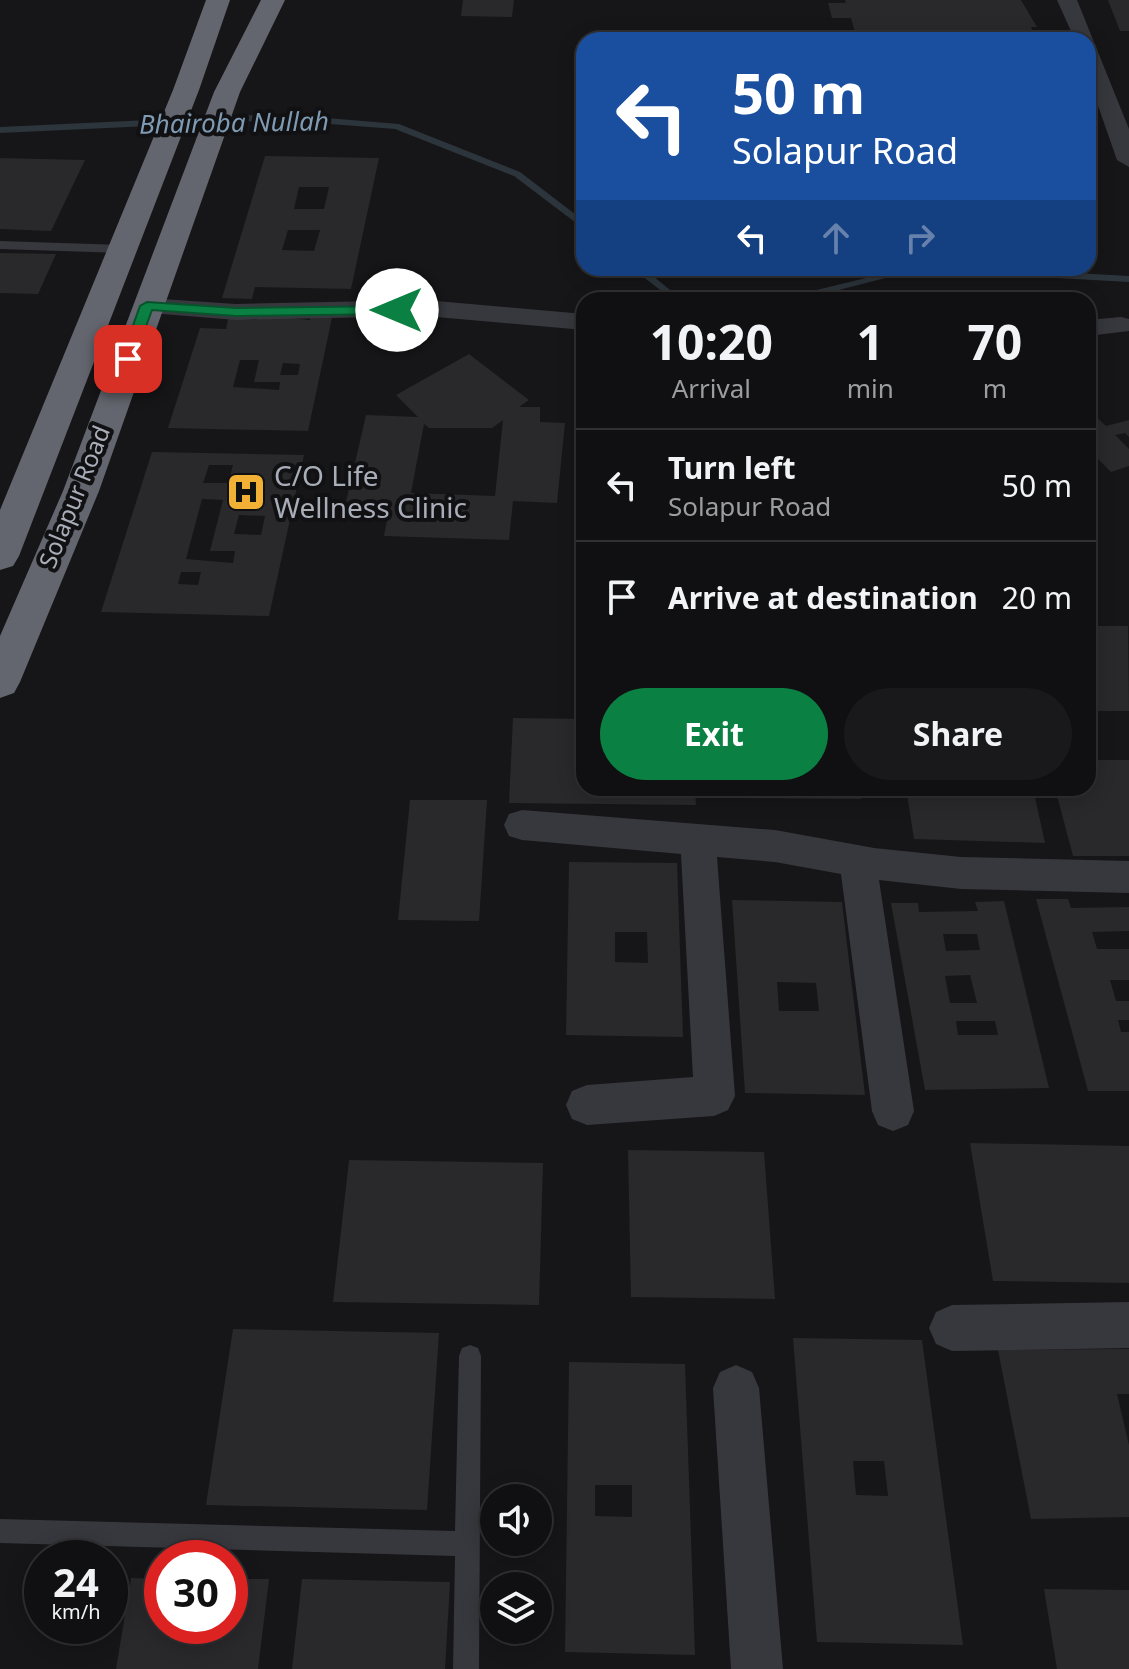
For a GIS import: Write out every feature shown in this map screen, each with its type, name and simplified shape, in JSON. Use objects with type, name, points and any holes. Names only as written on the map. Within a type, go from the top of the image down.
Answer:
[{"type":"highway","name":"Solapur Road","points":[[0,556],[186,90],[218,0]]},
{"type":"highway","name":"Solapur Road","points":[[0,682],[81,491],[227,92],[273,0]]},
{"type":"street","points":[[1067,0],[1081,32]]},
{"type":"street","points":[[1096,69],[1129,160]]},
{"type":"street","points":[[147,306],[236,312],[425,308],[576,321]]},
{"type":"street","points":[[1096,327],[1121,325]]},
{"type":"street","points":[[522,825],[775,846],[858,861],[961,873],[1129,877]]},
{"type":"street","points":[[587,1105],[714,1096],[698,840]]},
{"type":"street","points":[[858,861],[893,1111]]},
{"type":"street","points":[[952,1328],[1129,1325]]},
{"type":"street","points":[[736,1388],[757,1669]]},
{"type":"lane","points":[[0,245],[123,249]]},
{"type":"lane","points":[[466,1669],[470,1356]]},
{"type":"lane","points":[[0,1531],[467,1544]]},
{"type":"building","points":[[463,0],[514,0],[512,17],[461,16]]},
{"type":"building","points":[[845,0],[1021,0],[1037,27],[1031,27],[1033,32],[855,32],[851,18],[832,18],[828,3],[846,3]]},
{"type":"building","points":[[1108,0],[1129,0],[1129,31],[1120,31]]},
{"type":"building","points":[[265,156],[379,158],[351,289],[255,287],[252,299],[222,298]],"holes":[[[299,187],[329,187],[324,209],[294,209]],[[288,230],[320,230],[314,251],[282,250]]]},
{"type":"building","points":[[0,158],[85,160],[51,231],[0,229]]},
{"type":"building","points":[[0,253],[56,254],[38,294],[0,293]]},
{"type":"building","points":[[312,312],[333,313],[308,431],[168,428],[200,328],[226,329],[228,319],[257,320],[258,315],[310,320]],"holes":[[[240,360],[259,360],[254,382],[280,382],[279,390],[233,387]],[[283,363],[300,364],[298,375],[280,375]]]},
{"type":"building","points":[[469,354],[529,400],[519,407],[540,407],[540,422],[565,423],[557,503],[513,501],[509,540],[384,536],[390,504],[346,502],[366,415],[418,417],[396,395]],"holes":[[[503,420],[495,496],[411,493],[424,424],[429,428],[492,428]]]},
{"type":"building","points":[[1096,417],[1106,426],[1129,420],[1129,437],[1125,433],[1115,435],[1129,449],[1129,466],[1111,472],[1096,457]]},
{"type":"building","points":[[152,452],[304,455],[269,616],[101,612]],"holes":[[[209,465],[233,465],[228,483],[203,483]],[[202,499],[223,500],[210,551],[235,551],[233,563],[186,559]],[[239,515],[265,516],[261,535],[234,534]],[[181,572],[201,572],[198,585],[178,584]]]},
{"type":"building","points":[[1096,626],[1128,626],[1129,711],[1096,711]]},
{"type":"building","points":[[513,718],[576,719],[576,796],[695,796],[696,805],[509,803]]},
{"type":"building","points":[[1096,760],[1129,760],[1129,856],[1073,856],[1057,796],[1096,796]]},
{"type":"building","points":[[860,796],[861,799],[737,798]]},
{"type":"building","points":[[907,796],[1035,796],[1045,843],[914,839]]},
{"type":"building","points":[[410,800],[487,800],[479,921],[398,920]]},
{"type":"building","points":[[569,862],[677,863],[683,1037],[566,1035]],"holes":[[[615,932],[647,932],[648,963],[615,962]]]},
{"type":"building","points":[[1036,899],[1068,899],[1071,908],[1129,907],[1129,931],[1092,932],[1097,949],[1129,949],[1129,980],[1110,980],[1116,1001],[1129,1001],[1129,1020],[1118,1020],[1121,1032],[1129,1032],[1129,1091],[1088,1091]]},
{"type":"building","points":[[732,900],[842,902],[865,1095],[745,1093]],"holes":[[[777,982],[816,983],[819,1011],[779,1011]]]},
{"type":"building","points":[[1004,901],[1049,1088],[925,1090],[891,903],[918,903],[919,912],[978,911],[975,902]],"holes":[[[943,934],[977,934],[980,950],[946,951]],[[970,975],[977,1003],[950,1003],[945,976]],[[956,1021],[995,1021],[998,1035],[958,1035]]]},
{"type":"building","points":[[970,1143],[1129,1146],[1129,1283],[993,1281]]},
{"type":"building","points":[[628,1150],[764,1152],[775,1299],[631,1297]]},
{"type":"building","points":[[349,1160],[543,1163],[539,1305],[333,1302]]},
{"type":"building","points":[[233,1329],[439,1333],[427,1510],[206,1505]]},
{"type":"building","points":[[793,1338],[922,1340],[963,1645],[817,1642]],"holes":[[[853,1461],[884,1461],[888,1496],[856,1495]]]},
{"type":"building","points":[[1129,1349],[1129,1394],[1117,1394],[1129,1445],[1129,1517],[1031,1519],[998,1350]]},
{"type":"building","points":[[569,1362],[685,1364],[695,1655],[565,1652]],"holes":[[[595,1485],[632,1485],[632,1517],[595,1516]]]},
{"type":"building","points":[[131,1578],[144,1578],[144,1644],[248,1644],[248,1579],[269,1579],[258,1669],[116,1669],[120,1644],[128,1644]]},
{"type":"building","points":[[302,1579],[450,1582],[445,1669],[292,1669]]},
{"type":"building","points":[[1044,1589],[1129,1590],[1129,1669],[1057,1669]]},
{"type":"waterway","name":"Bhairoba Nullah","points":[[0,130],[278,117],[396,126],[517,174],[576,220]]},
{"type":"waterway","name":"Bhairoba Nullah","points":[[647,276],[667,292]]},
{"type":"waterway","name":"Bhairoba Nullah","points":[[821,292],[886,276]]},
{"type":"waterway","name":"Bhairoba Nullah","points":[[1075,276],[1129,279]]},
{"type":"place","name":"C/O Life Wellness Clinic","points":[[246,492]]},
{"type":"route","points":[[128,359],[147,306],[236,312],[397,310]]}]
